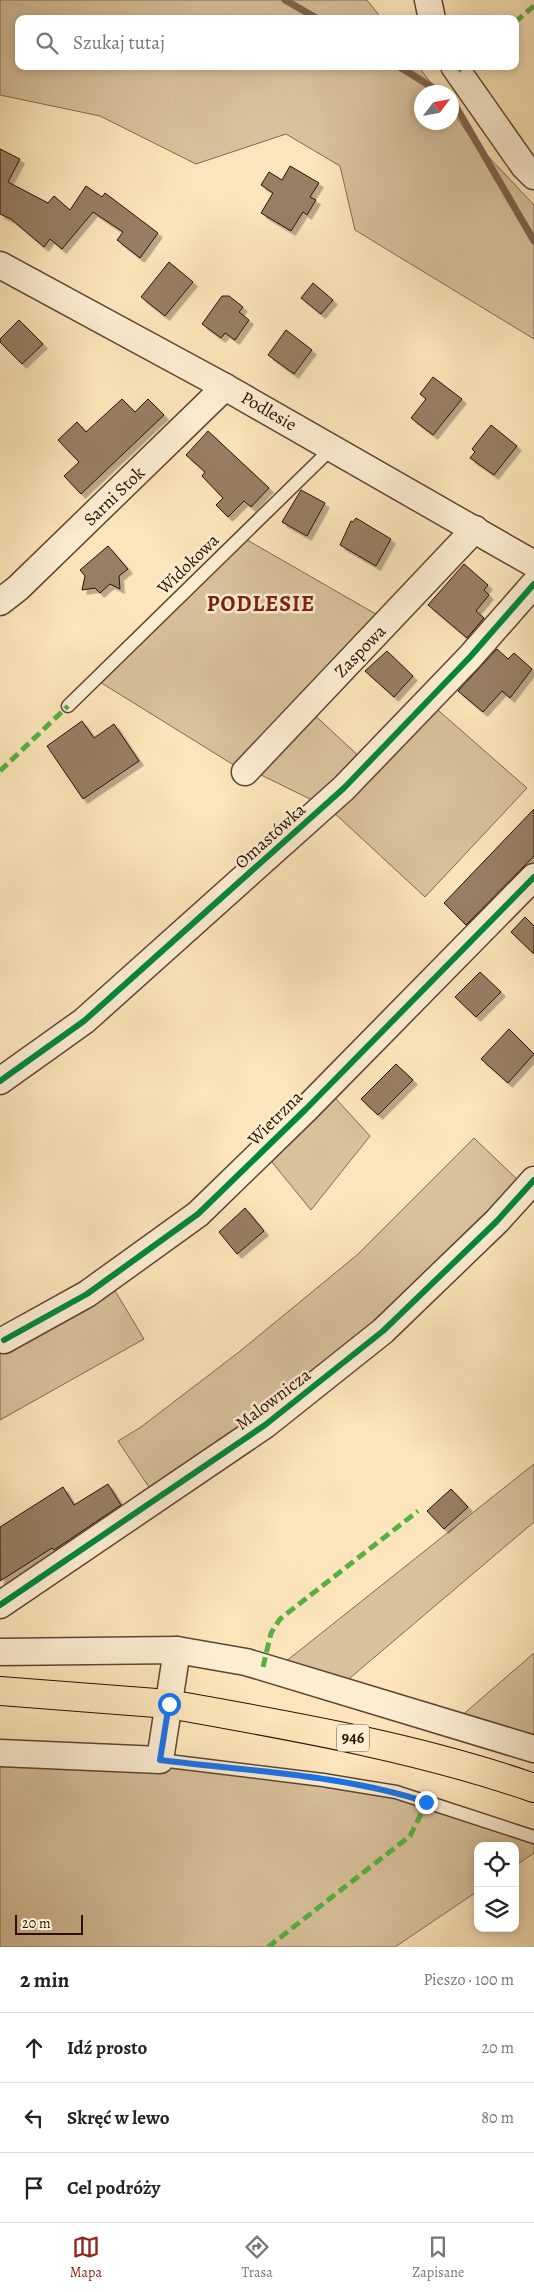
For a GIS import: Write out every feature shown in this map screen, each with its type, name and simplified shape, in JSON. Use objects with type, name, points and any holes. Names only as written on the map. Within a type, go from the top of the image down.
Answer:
[{"type":"main road","name":"946","points":[[0,1691],[169,1704],[340,1735],[497,1775],[534,1788]]},
{"type":"street","points":[[428,0],[431,15]]},
{"type":"street","points":[[457,70],[524,166],[534,176]]},
{"type":"street","name":"Podlesie","points":[[0,264],[225,387],[534,564]]},
{"type":"street","name":"Sarni Stok","points":[[0,602],[121,490],[225,387]]},
{"type":"street","name":"Zaspowa","points":[[245,772],[475,530]]},
{"type":"street","name":"Omastówka","points":[[0,1081],[84,1021],[344,788],[470,657],[534,584]]},
{"type":"street","name":"Wietrzna","points":[[4,1340],[86,1294],[198,1214],[306,1109],[534,877]]},
{"type":"street","name":"Malownicza","points":[[0,1605],[265,1425],[383,1331],[497,1221],[534,1180]]},
{"type":"street","points":[[0,1652],[177,1650],[246,1662],[534,1749]]},
{"type":"street","points":[[0,1753],[160,1760],[177,1650]]},
{"type":"lane","name":"Widokowa","points":[[68,706],[332,448]]},
{"type":"lane","points":[[160,1760],[323,1780],[396,1792],[534,1837]]},
{"type":"shaded area","points":[[0,0],[367,0],[379,15],[15,15],[15,70],[421,70],[433,85],[414,85],[414,130],[459,130],[459,121],[471,138],[534,205],[534,339],[355,230],[340,166],[286,134],[196,164],[100,116],[0,95]]},
{"type":"shaded area","points":[[242,537],[388,621],[245,772],[95,679]]},
{"type":"shaded area","points":[[431,704],[527,788],[425,897],[330,809]]},
{"type":"shaded area","points":[[309,710],[362,759],[320,804],[253,771]]},
{"type":"shaded area","points":[[326,1088],[370,1136],[311,1210],[263,1151]]},
{"type":"shaded area","points":[[474,1138],[520,1182],[383,1331],[157,1499],[118,1441],[141,1427],[239,1352],[357,1255]]},
{"type":"shaded area","points":[[108,1279],[144,1339],[0,1420],[0,1342]]},
{"type":"shaded area","points":[[534,1464],[534,1522],[337,1689],[275,1670]]},
{"type":"shaded area","points":[[534,1653],[534,1749],[452,1724]]},
{"type":"shaded area","points":[[0,1753],[160,1760],[396,1792],[534,1837],[534,1853],[519,1863],[519,1842],[474,1842],[474,1894],[395,1947],[0,1947]]},
{"type":"building","points":[[0,149],[20,159],[8,182],[48,203],[54,196],[70,210],[86,186],[102,197],[105,193],[158,233],[140,258],[117,240],[123,232],[93,212],[62,249],[50,239],[44,247],[11,219],[0,214]]},
{"type":"building","points":[[290,166],[319,183],[310,197],[316,200],[307,215],[303,212],[291,231],[261,213],[273,193],[261,185],[269,172],[282,180]]},
{"type":"building","points":[[169,262],[193,282],[165,316],[141,297]]},
{"type":"building","points":[[313,283],[333,300],[321,314],[301,298]]},
{"type":"building","points":[[222,296],[229,296],[243,307],[239,312],[249,320],[235,340],[225,333],[221,338],[202,324]]},
{"type":"building","points":[[19,320],[43,344],[22,364],[0,342],[0,339]]},
{"type":"building","points":[[286,330],[312,350],[294,374],[268,355]]},
{"type":"building","points":[[433,377],[462,399],[433,435],[411,418],[426,399],[420,394]]},
{"type":"building","points":[[122,399],[135,412],[148,399],[164,415],[81,494],[64,476],[79,462],[58,440],[77,422],[86,432]]},
{"type":"building","points":[[491,425],[517,446],[494,475],[470,458],[475,452],[472,449]]},
{"type":"building","points":[[208,431],[269,488],[251,507],[244,501],[228,517],[216,505],[223,498],[202,476],[205,472],[186,455]]},
{"type":"building","points":[[301,490],[325,503],[307,536],[282,522]]},
{"type":"building","points":[[356,518],[391,539],[376,566],[340,545],[351,521],[353,522]]},
{"type":"building","points":[[108,546],[128,569],[119,576],[120,589],[110,584],[100,593],[95,588],[82,590],[85,576],[80,570]]},
{"type":"building","points":[[464,564],[488,585],[484,590],[489,595],[476,611],[484,618],[467,638],[428,605]]},
{"type":"building","points":[[497,649],[508,659],[514,653],[532,669],[510,698],[502,691],[483,712],[458,691]]},
{"type":"building","points":[[387,651],[413,676],[394,697],[365,671]]},
{"type":"building","points":[[82,721],[94,738],[114,724],[139,761],[83,799],[47,746]]},
{"type":"building","points":[[534,809],[534,856],[466,925],[444,903]]},
{"type":"building","points":[[525,917],[534,926],[534,954],[511,932]]},
{"type":"building","points":[[480,972],[501,992],[476,1017],[455,997]]},
{"type":"building","points":[[509,1029],[534,1054],[508,1083],[481,1059]]},
{"type":"building","points":[[396,1064],[413,1080],[378,1115],[361,1099]]},
{"type":"building","points":[[245,1208],[264,1231],[237,1254],[219,1232]]},
{"type":"building","points":[[108,1484],[121,1505],[54,1550],[52,1548],[0,1581],[0,1527],[63,1487],[74,1505]]},
{"type":"building","points":[[451,1489],[468,1507],[444,1529],[427,1511]]},
{"type":"waterway","points":[[285,0],[311,15]]},
{"type":"waterway","points":[[404,70],[429,85]]},
{"type":"waterway","points":[[459,112],[534,241]]},
{"type":"marked path","points":[[519,19],[534,6]]},
{"type":"marked path","points":[[0,771],[68,706]]},
{"type":"marked path","points":[[263,1667],[271,1633],[280,1619],[418,1511]]},
{"type":"marked path","points":[[268,1947],[410,1836],[427,1802]]},
{"type":"cycle path","points":[[0,1081],[84,1021],[344,788],[470,657],[534,584]]},
{"type":"cycle path","points":[[4,1340],[87,1294],[198,1214],[306,1109],[534,877]]},
{"type":"cycle path","points":[[0,1605],[265,1425],[383,1331],[497,1221],[534,1180]]},
{"type":"district","name":"PODLESIE","points":[[261,604]]},
{"type":"route","points":[[169,1704],[160,1760],[323,1780],[396,1792],[426,1802]]}]
